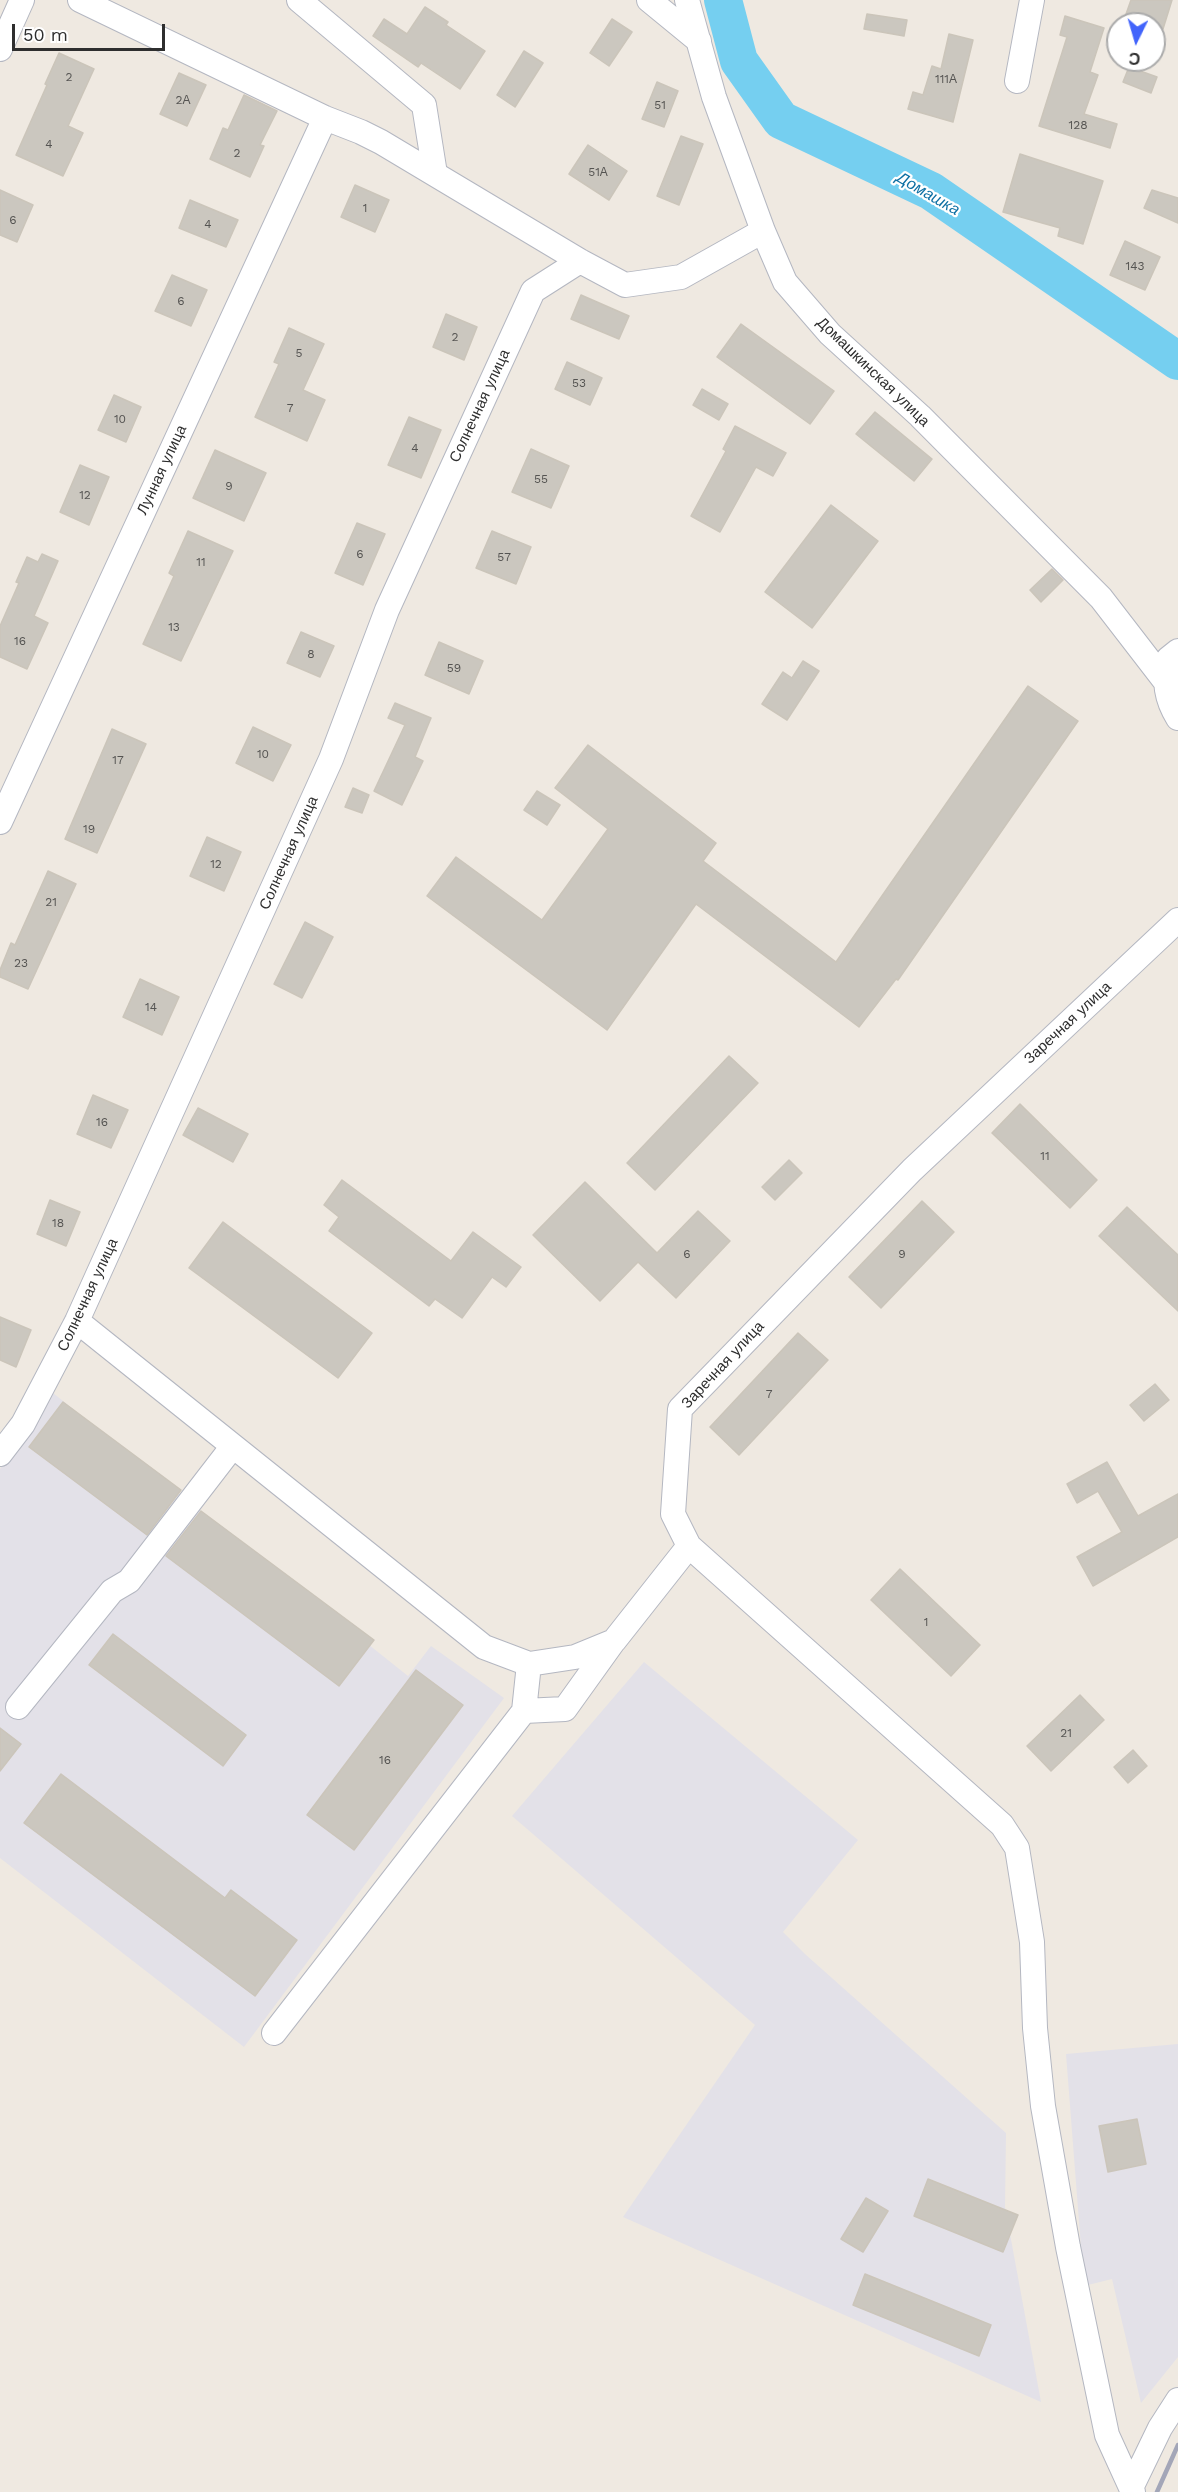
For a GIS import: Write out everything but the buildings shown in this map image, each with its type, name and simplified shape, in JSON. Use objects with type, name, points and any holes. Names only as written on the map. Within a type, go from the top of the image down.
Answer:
[{"type":"street","points":[[0,49],[22,0]]},
{"type":"street","points":[[81,0],[325,118],[361,132],[625,285],[681,277],[763,231]]},
{"type":"street","points":[[299,0],[424,105],[435,174]]},
{"type":"street","points":[[649,0],[699,41]]},
{"type":"street","name":"Домашкинская улица","points":[[687,0],[714,97],[763,231],[785,282],[830,334],[920,416],[1101,598],[1165,681]]},
{"type":"street","points":[[1017,81],[1032,0]]},
{"type":"street","name":"Лунная улица","points":[[0,822],[325,118]]},
{"type":"street","name":"Солнечная улица","points":[[0,1454],[23,1424],[77,1321],[331,759],[387,610],[533,291],[580,261]]},
{"type":"street","points":[[1178,651],[1168,659],[1165,681],[1170,704],[1178,718]]},
{"type":"street","name":"Заречная улица","points":[[1132,2490],[1107,2435],[1068,2247],[1043,2106],[1035,2028],[1032,1942],[1017,1848],[1002,1825],[689,1546],[673,1514],[680,1409],[912,1170],[1178,920]]},
{"type":"street","points":[[77,1321],[484,1647],[529,1664],[575,1657],[614,1641]]},
{"type":"street","points":[[18,1707],[112,1592],[129,1581],[233,1446]]},
{"type":"street","points":[[524,1711],[564,1709],[689,1546]]},
{"type":"street","points":[[274,2033],[524,1711],[529,1664]]},
{"type":"street","points":[[1132,2490],[1160,2428],[1178,2400]]},
{"type":"shaded area","points":[[53,1393],[408,1676],[431,1646],[504,1698],[244,2047],[0,1858],[0,1469]]},
{"type":"shaded area","points":[[644,1662],[858,1840],[783,1932],[1006,2133],[1005,2207],[1041,2402],[623,2217],[755,2025],[512,1816]]},
{"type":"shaded area","points":[[1178,2044],[1178,2357],[1141,2403],[1112,2279],[1084,2286],[1066,2054]]},
{"type":"waterway","name":"Домашка","points":[[723,0],[739,61],[781,120],[931,191],[1178,361]]},
{"type":"railway","points":[[1157,2492],[1178,2445]]}]
